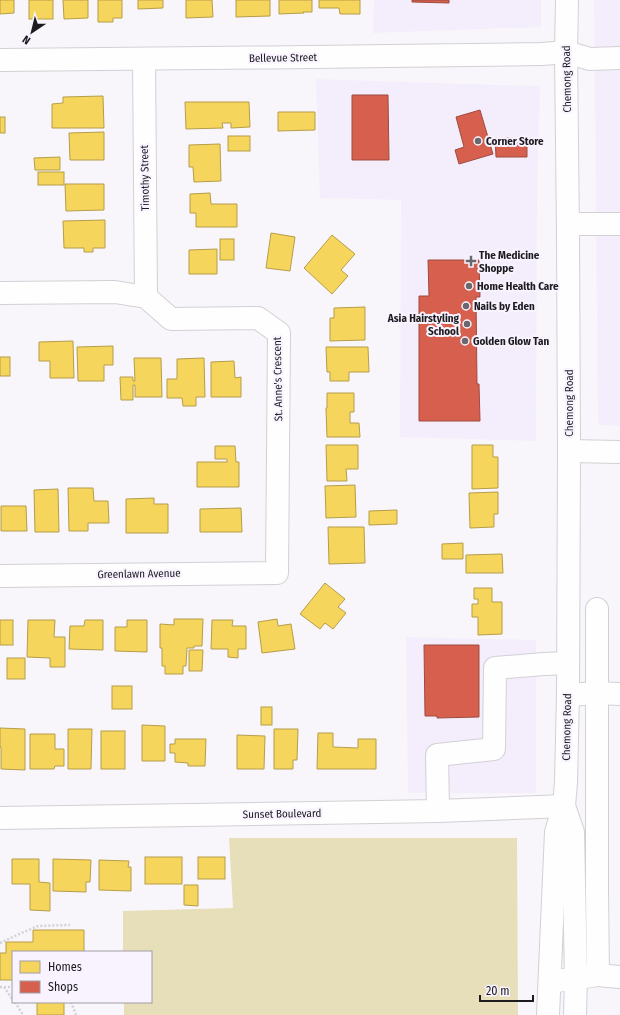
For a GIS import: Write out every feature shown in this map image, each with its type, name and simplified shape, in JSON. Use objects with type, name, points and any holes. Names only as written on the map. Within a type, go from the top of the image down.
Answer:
[{"type":"street","name":"Chemong Road","points":[[548,1015],[556,832],[564,806],[566,782],[568,695],[569,451],[566,52],[567,0]]},
{"type":"street","points":[[566,52],[590,59],[620,58]]},
{"type":"street","name":"Bellevue Street","points":[[0,60],[542,54],[566,52]]},
{"type":"street","name":"Timothy Street","points":[[144,59],[146,297]]},
{"type":"street","points":[[568,224],[620,224]]},
{"type":"street","points":[[0,293],[115,292],[146,297]]},
{"type":"street","name":"St. Anne's Crescent","points":[[146,297],[171,319],[258,318],[279,332],[277,573]]},
{"type":"street","points":[[569,451],[620,452]]},
{"type":"street","name":"Greenlawn Avenue","points":[[0,576],[277,573]]},
{"type":"street","points":[[597,609],[598,976]]},
{"type":"street","points":[[438,811],[437,755],[494,749],[495,668],[568,663]]},
{"type":"street","points":[[568,695],[597,693],[620,694]]},
{"type":"street","name":"Chemong Road","points":[[564,806],[573,832],[576,979],[575,1015]]},
{"type":"street","name":"Sunset Boulevard","points":[[0,818],[438,811],[564,806]]},
{"type":"street","points":[[550,982],[598,976],[620,977]]},
{"type":"path","points":[[0,943],[38,926],[70,925]]},
{"type":"path","points":[[0,987],[12,987]]},
{"type":"path","points":[[4,987],[12,998]]},
{"type":"path","points":[[15,1003],[23,1015]]},
{"type":"path","points":[[71,1003],[76,1015]]},
{"type":"shaded area","points":[[374,0],[541,0],[541,27],[373,33]]},
{"type":"shaded area","points":[[594,0],[620,0],[620,426],[598,425]]},
{"type":"shaded area","points":[[316,79],[540,86],[537,201],[536,441],[400,437],[401,200],[320,198]]},
{"type":"shaded area","points":[[406,637],[536,640],[536,793],[408,793]]},
{"type":"shaded area","points":[[229,838],[517,838],[518,1015],[124,1015],[124,1003],[152,1003],[152,951],[123,951],[123,911],[233,908]]},
{"type":"building: Homes","points":[[0,0],[14,0],[14,13],[0,14]]},
{"type":"building: Homes","points":[[29,0],[53,0],[53,19],[29,19]]},
{"type":"building: Homes","points":[[63,0],[88,0],[88,18],[64,19]]},
{"type":"building: Homes","points":[[98,0],[122,0],[122,18],[113,18],[113,22],[98,22]]},
{"type":"building: Homes","points":[[138,0],[163,0],[163,8],[138,9]]},
{"type":"building: Homes","points":[[186,0],[212,0],[213,17],[186,18]]},
{"type":"building: Homes","points":[[236,0],[270,0],[270,16],[236,17]]},
{"type":"building: Homes","points":[[279,0],[312,0],[312,12],[279,14]]},
{"type":"building: Homes","points":[[319,0],[360,0],[360,14],[340,14],[339,8],[319,8]]},
{"type":"building: Homes","points":[[103,96],[104,128],[52,128],[52,104],[63,103],[63,97]]},
{"type":"building: Homes","points":[[185,102],[249,102],[250,127],[231,128],[231,123],[222,123],[223,128],[186,129]]},
{"type":"building: Homes","points":[[278,112],[315,112],[315,130],[278,131]]},
{"type":"building: Homes","points":[[0,117],[5,117],[5,133],[0,133]]},
{"type":"building: Homes","points":[[104,132],[104,160],[70,160],[69,133]]},
{"type":"building: Homes","points":[[228,136],[250,136],[250,151],[228,151]]},
{"type":"building: Homes","points":[[220,144],[221,181],[194,182],[193,167],[189,167],[189,145]]},
{"type":"building: Homes","points":[[60,157],[60,170],[35,170],[34,158]]},
{"type":"building: Homes","points":[[38,172],[64,172],[64,185],[38,185]]},
{"type":"building: Homes","points":[[65,184],[104,184],[104,210],[66,211]]},
{"type":"building: Homes","points":[[210,193],[211,204],[237,204],[237,227],[196,227],[196,213],[190,213],[190,194]]},
{"type":"building: Homes","points":[[105,220],[105,248],[93,248],[93,252],[84,252],[84,248],[64,248],[63,221]]},
{"type":"building: Homes","points":[[271,233],[295,237],[290,271],[266,268]]},
{"type":"building: Homes","points":[[332,235],[355,254],[341,270],[348,276],[332,294],[304,268]]},
{"type":"building: Homes","points":[[220,239],[234,239],[234,260],[220,260]]},
{"type":"building: Homes","points":[[217,249],[217,274],[189,274],[189,250]]},
{"type":"building: Homes","points":[[365,307],[365,340],[330,341],[330,318],[334,318],[334,308]]},
{"type":"building: Homes","points":[[73,341],[74,378],[50,378],[50,361],[39,361],[39,342]]},
{"type":"building: Homes","points":[[113,346],[113,365],[104,365],[104,381],[78,381],[77,347]]},
{"type":"building: Homes","points":[[326,347],[368,347],[369,372],[349,372],[349,381],[330,381],[330,372],[327,372]]},
{"type":"building: Homes","points":[[0,357],[10,357],[10,376],[0,376]]},
{"type":"building: Homes","points":[[134,358],[161,358],[162,397],[135,397],[135,385],[133,385],[133,400],[121,400],[120,377],[133,377],[133,381],[135,381]]},
{"type":"building: Homes","points":[[204,358],[205,397],[196,397],[196,406],[183,406],[182,398],[167,398],[167,379],[177,379],[177,359]]},
{"type":"building: Homes","points":[[234,361],[235,378],[241,377],[241,397],[211,397],[211,362]]},
{"type":"building: Homes","points":[[327,393],[354,393],[354,412],[350,412],[350,423],[359,423],[360,437],[327,437]]},
{"type":"building: Homes","points":[[326,445],[358,445],[358,469],[346,469],[347,481],[327,481]]},
{"type":"building: Homes","points":[[472,445],[493,445],[493,457],[498,457],[498,488],[472,489]]},
{"type":"building: Homes","points":[[215,446],[235,446],[236,462],[239,462],[239,487],[197,487],[197,462],[227,462],[227,459],[215,459]]},
{"type":"building: Homes","points":[[355,485],[356,517],[326,518],[325,486]]},
{"type":"building: Homes","points":[[68,488],[93,488],[94,501],[108,501],[109,523],[88,523],[88,531],[69,531]]},
{"type":"building: Homes","points":[[58,489],[59,532],[35,532],[34,490]]},
{"type":"building: Homes","points":[[498,492],[498,514],[494,514],[494,527],[470,528],[469,493]]},
{"type":"building: Homes","points":[[154,498],[154,504],[168,504],[168,533],[126,533],[126,499]]},
{"type":"building: Homes","points":[[1,506],[26,506],[27,531],[1,531]]},
{"type":"building: Homes","points":[[241,508],[242,532],[200,532],[200,509]]},
{"type":"building: Homes","points":[[397,510],[397,524],[369,525],[369,511]]},
{"type":"building: Homes","points":[[328,527],[364,527],[365,563],[329,564]]},
{"type":"building: Homes","points":[[463,543],[463,559],[442,559],[442,544]]},
{"type":"building: Homes","points":[[502,554],[503,573],[466,573],[466,555]]},
{"type":"building: Homes","points":[[325,583],[345,599],[338,607],[346,613],[333,629],[325,623],[320,629],[300,614]]},
{"type":"building: Homes","points":[[474,588],[492,588],[492,602],[502,602],[502,634],[478,635],[478,617],[472,617],[472,604],[478,604],[478,599],[474,599]]},
{"type":"building: Homes","points":[[174,619],[203,619],[202,646],[187,648],[186,666],[183,666],[183,674],[165,674],[165,666],[162,666],[162,648],[160,648],[160,624],[174,625]]},
{"type":"building: Homes","points":[[277,619],[278,626],[291,624],[295,649],[262,653],[258,622]]},
{"type":"building: Homes","points":[[0,620],[13,620],[13,645],[0,645]]},
{"type":"building: Homes","points":[[28,620],[55,620],[54,637],[65,637],[65,667],[50,667],[50,658],[27,657]]},
{"type":"building: Homes","points":[[85,620],[103,620],[103,650],[69,649],[70,626],[84,626]]},
{"type":"building: Homes","points":[[127,620],[147,620],[147,652],[115,651],[115,627],[127,627]]},
{"type":"building: Homes","points":[[212,620],[233,620],[232,626],[246,626],[246,649],[238,649],[238,658],[228,657],[228,649],[211,649]]},
{"type":"building: Homes","points":[[189,650],[203,650],[202,671],[189,671]]},
{"type":"building: Homes","points":[[7,658],[25,658],[25,679],[7,679]]},
{"type":"building: Homes","points":[[112,686],[132,686],[132,709],[112,709]]},
{"type":"building: Homes","points":[[261,707],[272,707],[272,725],[261,725]]},
{"type":"building: Homes","points":[[142,725],[165,726],[165,761],[142,761]]},
{"type":"building: Homes","points":[[0,728],[25,729],[25,770],[1,769]]},
{"type":"building: Homes","points":[[68,729],[92,729],[91,769],[68,769]]},
{"type":"building: Homes","points":[[274,729],[298,729],[297,760],[293,760],[293,769],[274,769]]},
{"type":"building: Homes","points":[[101,731],[125,731],[125,769],[101,769]]},
{"type":"building: Homes","points":[[318,733],[333,733],[333,747],[358,748],[358,739],[376,739],[376,769],[317,769]]},
{"type":"building: Homes","points":[[30,734],[55,734],[55,749],[64,749],[64,766],[55,766],[54,769],[30,769]]},
{"type":"building: Homes","points":[[237,735],[265,736],[264,769],[237,769]]},
{"type":"building: Homes","points":[[175,739],[206,739],[205,766],[188,766],[188,763],[175,762],[175,753],[170,753],[170,744],[175,744]]},
{"type":"building: Homes","points":[[145,857],[182,857],[182,884],[145,884]]},
{"type":"building: Homes","points":[[198,857],[225,857],[225,879],[198,879]]},
{"type":"building: Homes","points":[[12,859],[39,859],[39,882],[50,883],[50,911],[30,910],[30,884],[12,884]]},
{"type":"building: Homes","points":[[53,859],[91,860],[90,882],[86,882],[86,892],[53,891]]},
{"type":"building: Homes","points":[[99,860],[129,861],[128,867],[131,867],[131,891],[99,890]]},
{"type":"building: Homes","points":[[184,885],[198,885],[198,906],[184,905]]},
{"type":"building: Homes","points":[[33,930],[84,930],[84,951],[12,951],[12,980],[0,980],[0,953],[6,953],[6,942],[33,942]]},
{"type":"building: Homes","points":[[37,1003],[64,1003],[64,1015],[37,1015]]},
{"type":"building: Shops","points":[[412,0],[449,0],[449,3],[412,2]]},
{"type":"building: Shops","points":[[352,95],[388,95],[389,160],[352,160]]},
{"type":"building: Shops","points":[[480,110],[493,154],[459,164],[455,150],[464,147],[456,117]]},
{"type":"building: Shops","points":[[495,138],[527,138],[527,157],[496,157]]},
{"type":"building: Shops","points":[[428,260],[479,260],[480,297],[476,297],[477,384],[479,384],[480,421],[419,421],[419,296],[429,296]]},
{"type":"building: Shops","points":[[424,645],[479,645],[479,717],[437,718],[437,716],[425,716]]},
{"type":"place","name":"Corner Store","points":[[478,141]]},
{"type":"place","name":"The Medicine Shoppe","points":[[471,261]]},
{"type":"place","name":"Home Health Care","points":[[469,286]]},
{"type":"place","name":"Nails by Eden","points":[[466,306]]},
{"type":"place","name":"Asia Hairstyling School","points":[[467,324]]},
{"type":"place","name":"Golden Glow Tan","points":[[465,341]]}]
